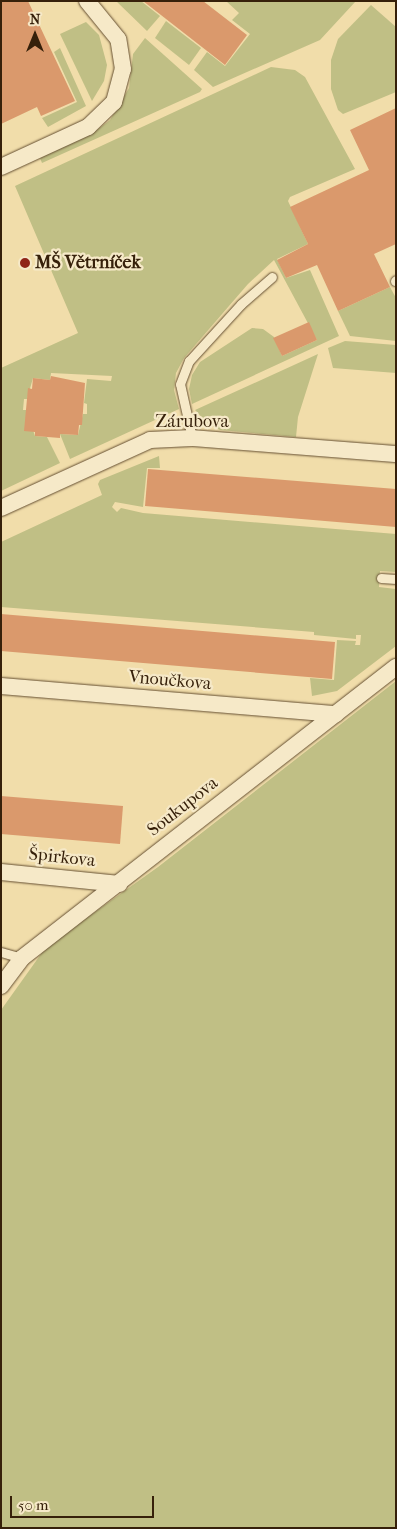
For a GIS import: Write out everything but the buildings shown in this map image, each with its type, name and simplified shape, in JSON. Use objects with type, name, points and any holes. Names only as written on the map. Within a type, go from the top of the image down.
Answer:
[{"type":"street","points":[[1,167],[88,127],[114,102],[124,69],[118,39],[87,1]]},
{"type":"street","name":"Zárubova","points":[[1,508],[150,440],[192,438],[396,454]]},
{"type":"street","name":"Soukupova","points":[[1,986],[22,958],[396,667]]},
{"type":"street","name":"Vnoučkova","points":[[1,686],[336,714]]},
{"type":"street","name":"Špirkova","points":[[1,872],[119,884]]},
{"type":"lane","points":[[192,438],[180,384],[189,361],[241,304],[272,277]]},
{"type":"lane","points":[[381,578],[396,579]]},
{"type":"lane","points":[[1,952],[22,958]]},
{"type":"shaded area","points":[[116,1],[141,1],[160,16],[147,31]]},
{"type":"shaded area","points":[[226,1],[356,1],[320,40],[213,87],[194,70],[207,52],[225,66],[250,34],[232,20],[239,13]]},
{"type":"shaded area","points":[[371,5],[396,27],[396,92],[343,114],[338,110],[331,89],[331,60],[338,39]]},
{"type":"shaded area","points":[[166,21],[201,48],[189,65],[155,38]]},
{"type":"shaded area","points":[[86,22],[99,35],[107,65],[104,81],[92,101],[60,34]]},
{"type":"shaded area","points":[[145,38],[202,89],[200,92],[42,163],[40,158],[93,133],[110,120],[129,88],[133,54]]},
{"type":"shaded area","points":[[60,48],[86,106],[48,127],[42,118],[77,102],[54,52]]},
{"type":"shaded area","points":[[271,67],[295,70],[305,77],[355,169],[290,197],[288,201],[308,244],[277,259],[286,278],[310,270],[339,336],[192,404],[189,389],[192,375],[200,362],[252,328],[263,329],[274,337],[282,356],[317,340],[274,260],[248,284],[184,358],[176,373],[174,390],[179,409],[70,459],[60,434],[78,435],[83,414],[87,414],[87,404],[84,403],[87,379],[111,381],[112,376],[51,373],[50,380],[33,378],[27,399],[24,399],[23,410],[26,410],[35,436],[47,437],[60,463],[1,491],[1,368],[78,333],[15,186]]},
{"type":"shaded area","points":[[390,287],[396,298],[396,341],[350,336],[338,311]]},
{"type":"shaded area","points":[[345,341],[396,345],[396,373],[333,368],[328,348]]},
{"type":"shaded area","points":[[318,354],[298,417],[296,437],[220,430],[209,425],[195,410]]},
{"type":"shaded area","points":[[159,456],[160,468],[147,468],[143,507],[115,502],[112,507],[117,512],[121,508],[143,513],[396,534],[396,572],[380,571],[379,587],[396,589],[396,646],[337,691],[312,696],[310,678],[334,680],[337,640],[356,641],[355,645],[360,645],[361,635],[356,635],[356,639],[314,635],[314,632],[1,607],[1,542],[102,495],[98,484],[100,480]]},
{"type":"shaded area","points":[[396,681],[396,1528],[1,1528],[1,1010],[46,947],[158,867]]},
{"type":"place","name":"MŠ Větrníček","points":[[25,263]]}]
